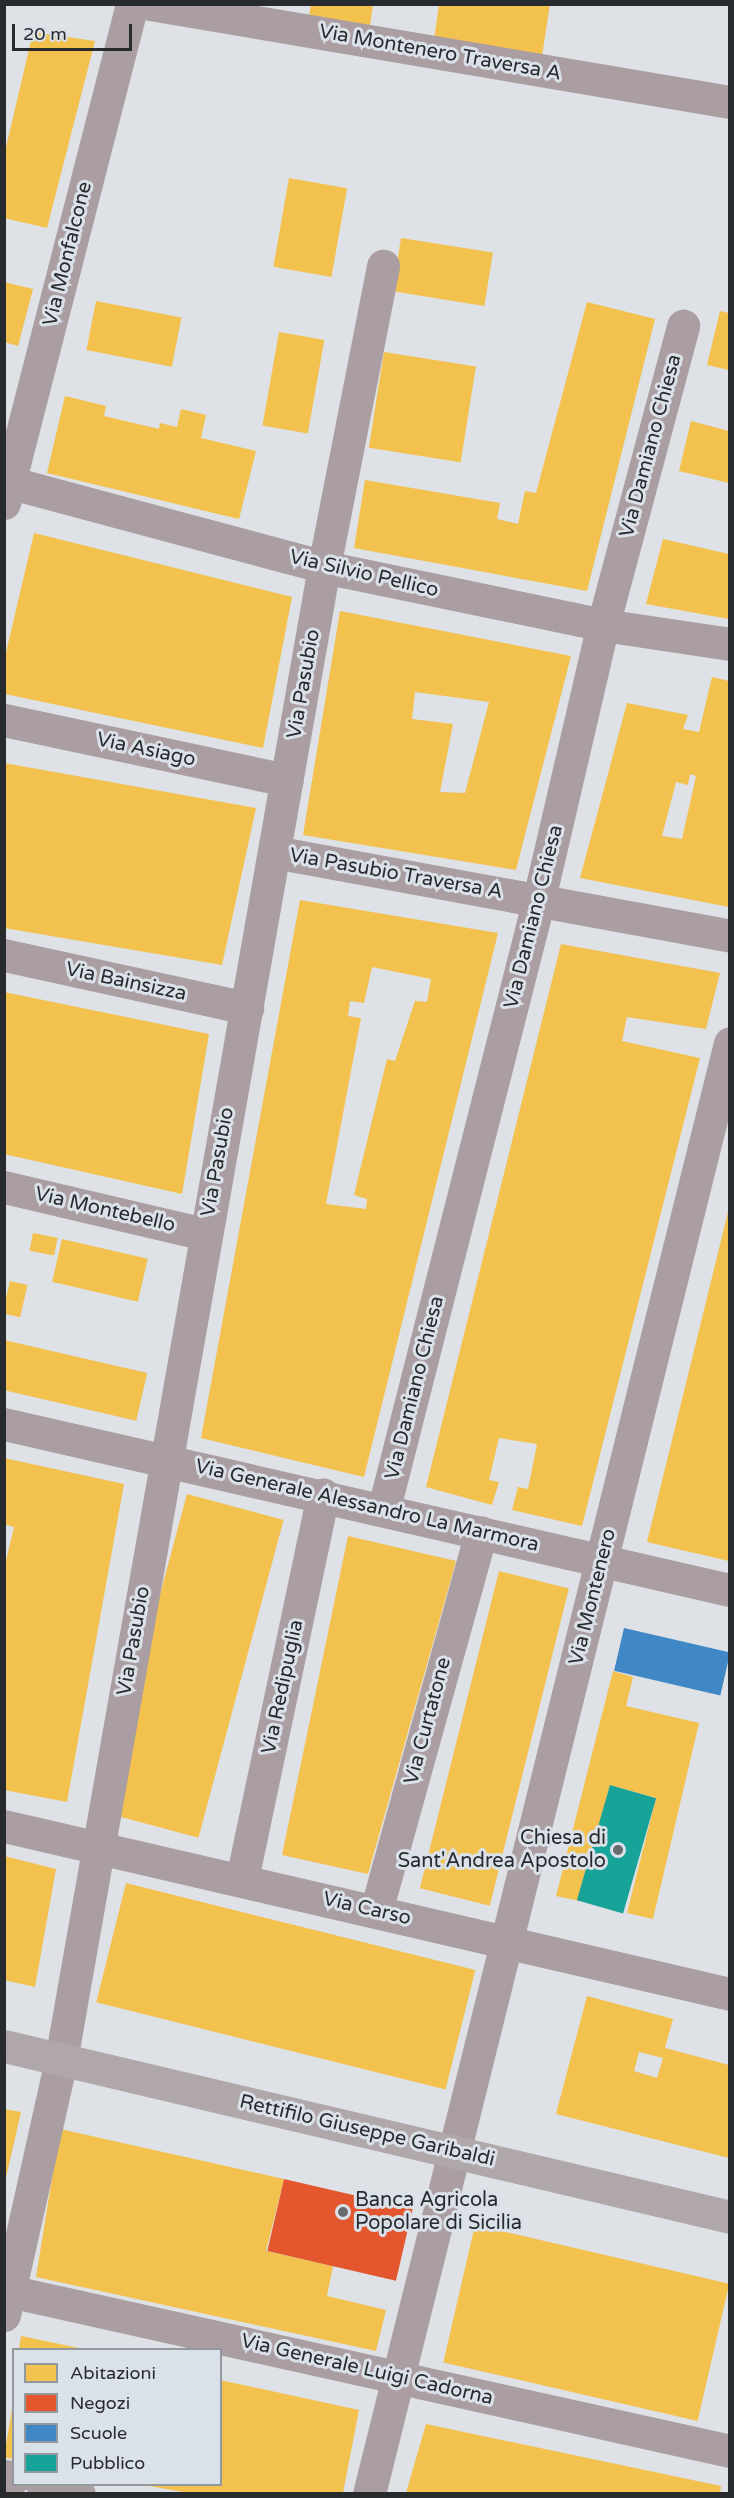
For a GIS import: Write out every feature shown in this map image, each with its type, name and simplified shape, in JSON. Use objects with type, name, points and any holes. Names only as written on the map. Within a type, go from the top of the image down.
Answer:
[{"type":"main road","name":"Rettifilo Giuseppe Garibaldi","points":[[4,2046],[729,2217]]},
{"type":"street","name":"Via Monfalcone","points":[[6,489],[132,4]]},
{"type":"street","name":"Via Montenero Traversa A","points":[[150,4],[729,102]]},
{"type":"street","name":"Via Pasubio","points":[[6,2298],[61,2060],[324,567],[383,266]]},
{"type":"street","name":"Via Damiano Chiesa","points":[[384,1508],[539,899],[603,625],[683,326]]},
{"type":"street","name":"Via Silvio Pellico","points":[[6,489],[324,567],[603,625],[729,644]]},
{"type":"street","name":"Via Asiago","points":[[4,720],[286,780]]},
{"type":"street","name":"Via Pasubio Traversa A","points":[[274,852],[539,899],[729,936]]},
{"type":"street","name":"Via Bainsizza","points":[[4,955],[247,1008]]},
{"type":"street","name":"Via Montenero","points":[[369,2493],[729,1043]]},
{"type":"street","name":"Via Montebello","points":[[4,1187],[205,1233]]},
{"type":"street","name":"Via Generale Alessandro La Marmora","points":[[4,1424],[323,1494],[729,1590]]},
{"type":"street","name":"Via Redipuglia","points":[[242,1879],[323,1494]]},
{"type":"street","name":"Via Curtatone","points":[[376,1911],[481,1532]]},
{"type":"street","name":"Via Carso","points":[[4,1826],[98,1849],[242,1879],[729,1994]]},
{"type":"street","name":"Via Generale Luigi Cadorna","points":[[6,2298],[399,2377],[729,2451]]},
{"type":"street","points":[[50,2486],[80,2493]]},
{"type":"building: Abitazioni","points":[[311,4],[373,4],[370,26],[309,17]]},
{"type":"building: Abitazioni","points":[[439,4],[550,4],[542,56],[434,40]]},
{"type":"building: Abitazioni","points":[[33,32],[95,41],[47,228],[4,218],[4,156]]},
{"type":"building: Abitazioni","points":[[289,178],[347,188],[331,277],[273,267]]},
{"type":"building: Abitazioni","points":[[401,238],[493,253],[484,306],[393,291]]},
{"type":"building: Abitazioni","points":[[4,282],[33,289],[18,346],[4,342]]},
{"type":"building: Abitazioni","points":[[96,301],[181,318],[172,367],[86,350]]},
{"type":"building: Abitazioni","points":[[587,302],[655,319],[587,591],[354,548],[365,480],[500,503],[497,519],[518,524],[525,491],[536,493]]},
{"type":"building: Abitazioni","points":[[720,311],[729,313],[729,370],[707,365]]},
{"type":"building: Abitazioni","points":[[279,332],[324,340],[308,434],[263,426]]},
{"type":"building: Abitazioni","points":[[384,352],[476,367],[461,462],[369,448]]},
{"type":"building: Abitazioni","points":[[65,396],[106,406],[104,416],[159,429],[160,423],[177,427],[181,409],[206,415],[201,438],[256,451],[239,519],[47,473]]},
{"type":"building: Abitazioni","points":[[691,421],[729,431],[729,483],[679,471]]},
{"type":"building: Abitazioni","points":[[34,533],[292,597],[263,748],[5,694],[5,657]]},
{"type":"building: Abitazioni","points":[[663,539],[729,554],[729,619],[646,604]]},
{"type":"building: Abitazioni","points":[[340,611],[571,656],[516,870],[303,835]],"holes":[[[415,692],[489,702],[465,793],[440,792],[453,724],[412,719]]]},
{"type":"building: Abitazioni","points":[[712,677],[729,681],[729,907],[580,878],[627,703],[688,715],[683,729],[699,732]],"holes":[[[690,774],[696,776],[682,839],[662,836],[676,782],[688,785]]]},
{"type":"building: Abitazioni","points":[[4,763],[256,808],[222,965],[4,928]]},
{"type":"building: Abitazioni","points":[[300,900],[498,933],[364,1477],[201,1438]],"holes":[[[372,967],[431,979],[427,1002],[415,1001],[395,1061],[387,1059],[354,1195],[367,1199],[366,1209],[326,1204],[361,1018],[348,1016],[350,1001],[364,1003]]]},
{"type":"building: Abitazioni","points":[[561,944],[720,973],[706,1029],[627,1017],[622,1041],[700,1058],[582,1526],[512,1510],[518,1487],[528,1489],[537,1444],[499,1438],[489,1480],[499,1482],[492,1505],[426,1487]]},
{"type":"building: Abitazioni","points":[[4,992],[209,1034],[182,1194],[4,1154]]},
{"type":"building: Abitazioni","points":[[729,1208],[729,1561],[647,1542]]},
{"type":"building: Abitazioni","points":[[33,1233],[58,1238],[54,1255],[30,1251]]},
{"type":"building: Abitazioni","points":[[62,1239],[148,1259],[138,1302],[52,1282]]},
{"type":"building: Abitazioni","points":[[10,1281],[28,1285],[20,1317],[4,1313]]},
{"type":"building: Abitazioni","points":[[4,1340],[147,1373],[136,1421],[4,1390]]},
{"type":"building: Abitazioni","points":[[4,1458],[124,1484],[67,1802],[4,1790],[4,1569],[14,1527],[4,1524]]},
{"type":"building: Abitazioni","points":[[187,1494],[284,1520],[198,1838],[102,1812]]},
{"type":"building: Abitazioni","points":[[348,1536],[456,1561],[368,1874],[282,1855]]},
{"type":"building: Abitazioni","points":[[499,1571],[569,1588],[490,1906],[420,1888]]},
{"type":"building: Abitazioni","points":[[613,1671],[633,1677],[626,1706],[699,1723],[653,1919],[627,1913],[656,1798],[610,1785],[580,1901],[556,1896]]},
{"type":"building: Abitazioni","points":[[4,1856],[56,1869],[35,1987],[4,1980]]},
{"type":"building: Abitazioni","points":[[126,1883],[475,1970],[446,2089],[96,2002]]},
{"type":"building: Abitazioni","points":[[587,1996],[673,2019],[665,2048],[729,2065],[729,2158],[556,2114]],"holes":[[[639,2052],[663,2058],[657,2078],[634,2071]]]},
{"type":"building: Abitazioni","points":[[4,2109],[21,2112],[5,2182],[4,2182]]},
{"type":"building: Abitazioni","points":[[60,2129],[284,2179],[266,2251],[333,2266],[327,2296],[386,2310],[376,2351],[36,2277]]},
{"type":"building: Abitazioni","points":[[475,2225],[729,2284],[698,2421],[443,2362]]},
{"type":"building: Abitazioni","points":[[21,2336],[79,2348],[19,2348]]},
{"type":"building: Abitazioni","points":[[222,2380],[359,2410],[343,2493],[189,2493],[149,2486],[222,2486]]},
{"type":"building: Abitazioni","points":[[12,2409],[12,2459],[4,2457]]},
{"type":"building: Abitazioni","points":[[426,2424],[721,2486],[720,2493],[406,2493]]},
{"type":"building: Negozi","points":[[284,2179],[413,2209],[396,2281],[267,2251]]},
{"type":"building: Scuole","points":[[624,1628],[730,1652],[720,1695],[614,1671]]},
{"type":"building: Pubblico","name":"Chiesa di Sant'Andrea Apostolo","points":[[610,1785],[656,1798],[623,1914],[577,1900]]},
{"type":"place","name":"Chiesa di Sant'Andrea Apostolo","points":[[618,1850]]},
{"type":"place","name":"Banca Agricola Popolare di Sicilia","points":[[343,2212]]}]
